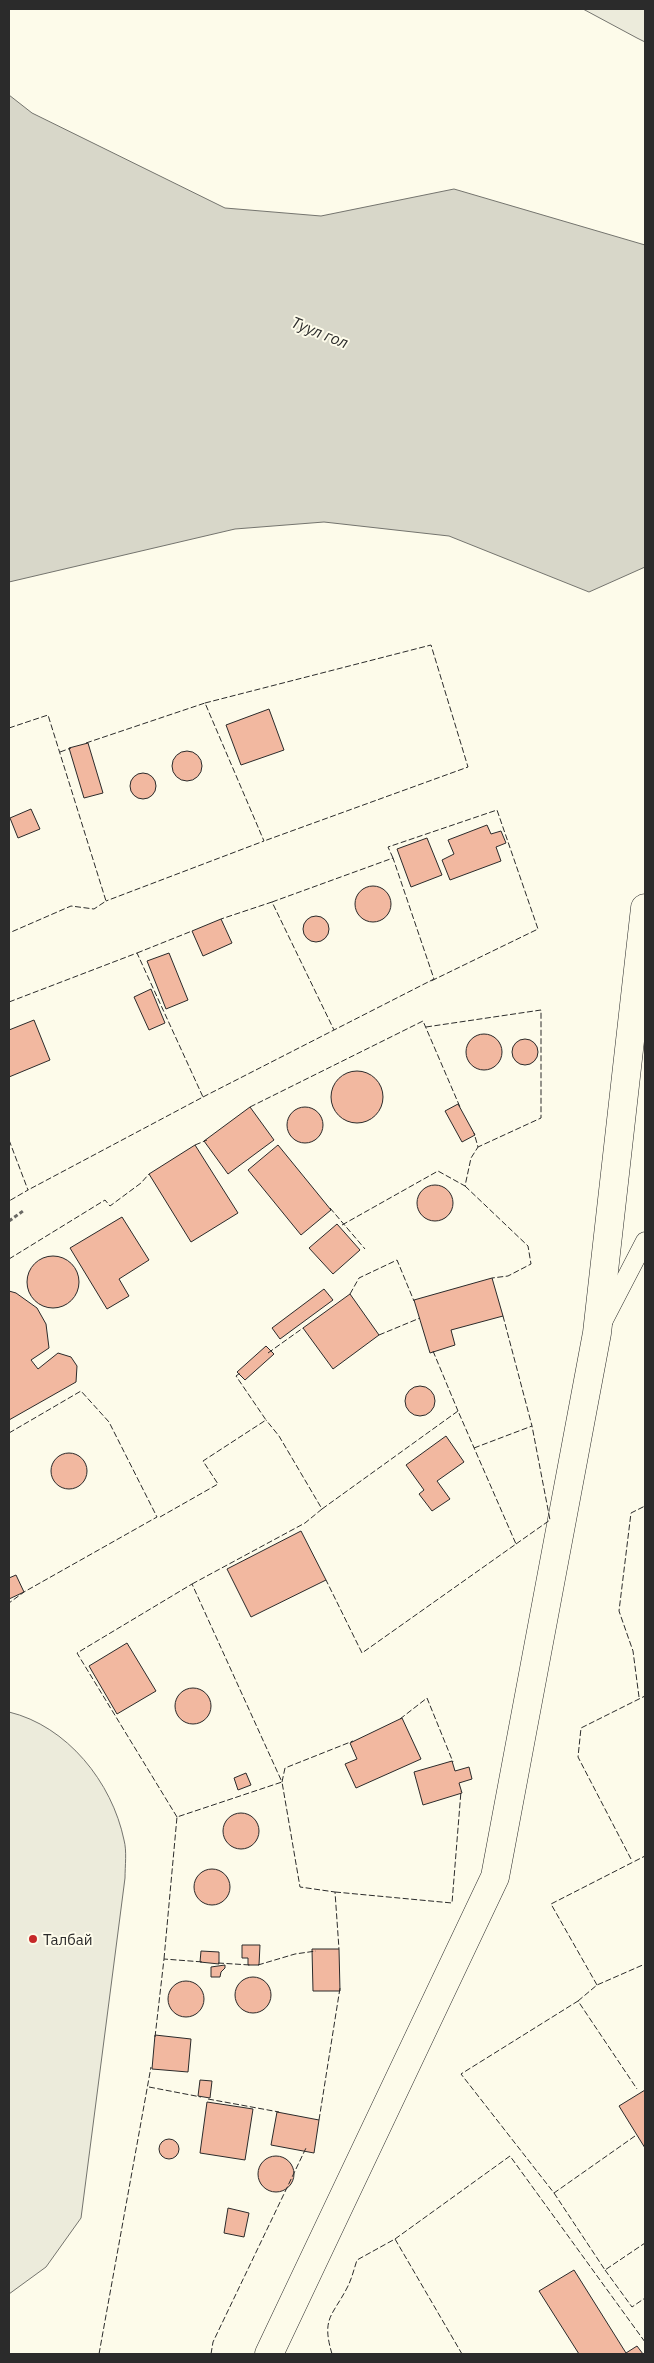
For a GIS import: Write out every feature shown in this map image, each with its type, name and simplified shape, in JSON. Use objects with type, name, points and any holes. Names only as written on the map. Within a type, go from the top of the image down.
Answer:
[{"type":"street","points":[[269,2354],[495,1877],[597,1334],[645,908]]},
{"type":"lane","points":[[597,1334],[645,1241]]},
{"type":"path","points":[[9,1221],[23,1212]]},
{"type":"shaded area","points":[[583,9],[645,9],[645,42],[637,38]]},
{"type":"shaded area","points":[[9,1712],[30,1719],[50,1730],[68,1743],[84,1760],[98,1778],[118,1818],[126,1854],[125,1878],[81,2218],[46,2267],[9,2294]]},
{"type":"water","name":"Туул гол","points":[[9,95],[32,113],[225,208],[321,216],[454,189],[645,245],[645,567],[589,592],[449,536],[324,522],[235,529],[9,582]]},
{"type":"building","points":[[269,709],[284,750],[241,765],[226,725]]},
{"type":"building","points":[[88,743],[103,793],[84,798],[69,748]]},
{"type":"building","points":[[187,751],[193,752],[201,760],[201,772],[193,780],[187,781],[181,780],[173,772],[172,766],[173,760],[181,752]]},
{"type":"building","points":[[143,773],[152,777],[156,786],[152,795],[143,799],[134,795],[130,786],[134,777]]},
{"type":"building","points":[[31,809],[40,829],[18,838],[10,818]]},
{"type":"building","points":[[487,825],[491,834],[501,831],[506,843],[496,847],[501,861],[450,880],[442,860],[454,854],[448,840]]},
{"type":"building","points":[[427,838],[442,875],[411,887],[397,849]]},
{"type":"building","points":[[373,886],[380,887],[386,891],[390,897],[390,911],[386,917],[380,921],[373,922],[366,921],[360,917],[356,911],[355,904],[356,897],[360,891],[366,887]]},
{"type":"building","points":[[316,916],[325,920],[329,929],[325,938],[316,942],[307,938],[303,929],[307,920]]},
{"type":"building","points":[[221,919],[232,943],[203,956],[192,931]]},
{"type":"building","points":[[169,953],[188,1000],[166,1009],[147,961]]},
{"type":"building","points":[[151,989],[165,1023],[149,1030],[134,997]]},
{"type":"building","points":[[34,1020],[50,1060],[9,1077],[9,1030]]},
{"type":"building","points":[[484,1034],[491,1035],[497,1039],[501,1045],[501,1059],[497,1065],[491,1069],[484,1070],[477,1069],[471,1065],[467,1059],[466,1052],[467,1045],[471,1039],[477,1035]]},
{"type":"building","points":[[525,1039],[534,1043],[538,1052],[534,1061],[525,1065],[516,1061],[512,1052],[516,1043]]},
{"type":"building","points":[[352,1071],[362,1071],[376,1078],[383,1092],[383,1102],[376,1116],[362,1123],[352,1123],[342,1119],[335,1112],[331,1102],[331,1092],[335,1082],[342,1075]]},
{"type":"building","points":[[458,1104],[475,1135],[462,1142],[445,1111]]},
{"type":"building","points":[[250,1107],[274,1140],[228,1174],[204,1141]]},
{"type":"building","points":[[305,1107],[312,1108],[318,1112],[322,1118],[322,1132],[318,1138],[312,1142],[305,1143],[298,1142],[292,1138],[288,1132],[287,1125],[288,1118],[292,1112],[298,1108]]},
{"type":"building","points":[[195,1145],[238,1213],[191,1242],[149,1174]]},
{"type":"building","points":[[278,1145],[331,1210],[301,1235],[248,1170]]},
{"type":"building","points":[[435,1185],[442,1186],[448,1190],[452,1196],[452,1210],[448,1216],[442,1220],[435,1221],[428,1220],[422,1216],[418,1210],[417,1203],[418,1196],[422,1190],[428,1186]]},
{"type":"building","points":[[122,1217],[149,1260],[119,1279],[129,1296],[107,1309],[70,1248]]},
{"type":"building","points":[[337,1224],[360,1250],[333,1274],[309,1248]]},
{"type":"building","points":[[48,1256],[58,1256],[72,1263],[79,1277],[79,1287],[72,1301],[58,1308],[48,1308],[38,1304],[31,1297],[27,1287],[27,1277],[31,1267],[38,1260]]},
{"type":"building","points":[[492,1278],[503,1316],[451,1330],[455,1345],[430,1353],[414,1300]]},
{"type":"building","points":[[324,1289],[333,1300],[280,1339],[272,1328]]},
{"type":"building","points":[[9,1291],[16,1293],[37,1308],[46,1324],[49,1348],[31,1360],[38,1369],[58,1353],[71,1357],[77,1366],[76,1382],[9,1420]]},
{"type":"building","points":[[350,1294],[379,1335],[333,1369],[303,1328]]},
{"type":"building","points":[[266,1346],[274,1354],[245,1380],[237,1372]]},
{"type":"building","points":[[420,1386],[431,1390],[435,1401],[431,1412],[420,1416],[409,1412],[405,1401],[409,1390]]},
{"type":"building","points":[[446,1436],[464,1462],[437,1481],[450,1499],[432,1511],[419,1494],[424,1490],[406,1465]]},
{"type":"building","points":[[69,1453],[76,1454],[82,1458],[86,1464],[86,1478],[82,1484],[76,1488],[69,1489],[62,1488],[56,1484],[52,1478],[51,1471],[52,1464],[56,1458],[62,1454]]},
{"type":"building","points":[[301,1531],[326,1580],[251,1617],[227,1569]]},
{"type":"building","points":[[16,1575],[24,1592],[9,1599],[9,1578]]},
{"type":"building","points":[[127,1643],[156,1691],[117,1714],[89,1666]]},
{"type":"building","points":[[193,1688],[200,1689],[206,1693],[210,1699],[210,1713],[206,1719],[200,1723],[193,1724],[186,1723],[180,1719],[176,1713],[175,1706],[176,1699],[180,1693],[186,1689]]},
{"type":"building","points":[[402,1718],[421,1759],[356,1788],[345,1764],[357,1759],[350,1743]]},
{"type":"building","points":[[452,1761],[455,1771],[469,1767],[472,1779],[459,1783],[462,1793],[423,1805],[414,1772]]},
{"type":"building","points":[[246,1773],[251,1785],[238,1790],[234,1778]]},
{"type":"building","points":[[241,1813],[248,1814],[254,1818],[258,1824],[258,1838],[254,1844],[248,1848],[241,1849],[234,1848],[228,1844],[224,1838],[223,1831],[224,1824],[228,1818],[234,1814]]},
{"type":"building","points":[[212,1869],[219,1870],[225,1874],[229,1880],[229,1894],[225,1900],[219,1904],[212,1905],[205,1904],[199,1900],[195,1894],[194,1887],[195,1880],[199,1874],[205,1870]]},
{"type":"building","points":[[242,1945],[260,1945],[259,1965],[248,1965],[248,1958],[242,1958]]},
{"type":"building","points":[[312,1949],[339,1949],[340,1991],[313,1991]]},
{"type":"building","points":[[201,1951],[219,1952],[219,1964],[200,1962]]},
{"type":"building","points":[[225,1965],[220,1977],[211,1977],[211,1967]]},
{"type":"building","points":[[253,1977],[260,1978],[266,1982],[270,1988],[270,2002],[266,2008],[260,2012],[253,2013],[246,2012],[240,2008],[236,2002],[235,1995],[236,1988],[240,1982],[246,1978]]},
{"type":"building","points":[[186,1981],[193,1982],[199,1986],[203,1992],[203,2006],[199,2012],[193,2016],[186,2017],[179,2016],[173,2012],[169,2006],[168,1999],[169,1992],[173,1986],[179,1982]]},
{"type":"building","points":[[155,2035],[191,2039],[188,2072],[152,2069]]},
{"type":"building","points":[[200,2080],[212,2081],[210,2098],[198,2096]]},
{"type":"building","points":[[645,2090],[645,2148],[619,2106]]},
{"type":"building","points":[[207,2102],[253,2109],[245,2160],[200,2153]]},
{"type":"building","points":[[277,2112],[319,2120],[314,2153],[271,2145]]},
{"type":"building","points":[[169,2139],[176,2142],[179,2149],[176,2156],[169,2159],[162,2156],[159,2149],[162,2142]]},
{"type":"building","points":[[276,2156],[283,2157],[289,2161],[293,2167],[293,2181],[289,2187],[283,2191],[276,2192],[269,2191],[263,2187],[259,2181],[258,2174],[259,2167],[263,2161],[269,2157]]},
{"type":"building","points":[[228,2208],[249,2213],[244,2237],[224,2233]]},
{"type":"building","points":[[574,2270],[626,2353],[637,2346],[643,2354],[579,2354],[539,2291]]},
{"type":"fence","points":[[205,703],[431,645],[468,767],[264,841]]},
{"type":"fence","points":[[86,743],[205,703],[264,841],[106,901]]},
{"type":"fence","points":[[9,728],[48,715],[106,901],[94,909],[71,906],[9,933]]},
{"type":"fence","points":[[60,752],[71,748]]},
{"type":"fence","points":[[393,858],[388,847],[497,810],[538,929],[429,982]]},
{"type":"fence","points":[[272,902],[393,858],[434,979],[334,1030]]},
{"type":"fence","points":[[203,1097],[334,1030],[272,902],[221,919]]},
{"type":"fence","points":[[137,953],[192,931]]},
{"type":"fence","points":[[9,1002],[137,953],[203,1097],[28,1190]]},
{"type":"fence","points":[[426,1027],[541,1010],[541,1118],[478,1147]]},
{"type":"fence","points":[[250,1107],[423,1021],[460,1107]]},
{"type":"fence","points":[[342,1225],[438,1171],[465,1186],[471,1158],[478,1147],[474,1133]]},
{"type":"fence","points":[[9,1140],[28,1190],[9,1201]]},
{"type":"fence","points":[[195,1145],[207,1140]]},
{"type":"fence","points":[[9,1259],[105,1200],[110,1206],[141,1183],[149,1174]]},
{"type":"fence","points":[[465,1186],[528,1246],[531,1264],[508,1276],[492,1278]]},
{"type":"fence","points":[[330,1208],[365,1249]]},
{"type":"fence","points":[[350,1294],[359,1278],[397,1260],[414,1301]]},
{"type":"fence","points":[[474,1448],[532,1426],[503,1316]]},
{"type":"fence","points":[[379,1335],[420,1318]]},
{"type":"fence","points":[[268,1353],[303,1328]]},
{"type":"fence","points":[[433,1351],[458,1411]]},
{"type":"fence","points":[[160,1517],[218,1484],[203,1461],[266,1420],[236,1376],[240,1373]]},
{"type":"fence","points":[[9,1433],[81,1391],[109,1422],[157,1517],[24,1592],[9,1603]]},
{"type":"fence","points":[[322,1509],[458,1411],[516,1544],[362,1653],[326,1580]]},
{"type":"fence","points":[[192,1584],[305,1523],[322,1509],[279,1436],[266,1420]]},
{"type":"fence","points":[[516,1544],[550,1520],[532,1426]]},
{"type":"fence","points":[[639,1697],[633,1651],[619,1611],[631,1513],[645,1506]]},
{"type":"fence","points":[[177,1817],[77,1653],[192,1584],[282,1782]]},
{"type":"fence","points":[[631,1859],[578,1757],[581,1728],[645,1696]]},
{"type":"fence","points":[[400,1719],[427,1698],[453,1762]]},
{"type":"fence","points":[[282,1782],[285,1768],[353,1741]]},
{"type":"fence","points":[[164,1959],[177,1817],[282,1782],[300,1887],[335,1892],[339,1949]]},
{"type":"fence","points":[[335,1892],[452,1903],[461,1791]]},
{"type":"fence","points":[[597,1985],[551,1904],[645,1856]]},
{"type":"fence","points":[[258,1965],[295,1954],[316,1951]]},
{"type":"fence","points":[[155,2037],[164,1959],[203,1962]]},
{"type":"fence","points":[[218,1963],[250,1965]]},
{"type":"fence","points":[[578,2001],[597,1985],[645,1964]]},
{"type":"fence","points":[[319,2120],[340,1988]]},
{"type":"fence","points":[[635,2136],[554,2193],[461,2074],[578,2001],[637,2089]]},
{"type":"fence","points":[[99,2354],[151,2067]]},
{"type":"fence","points":[[149,2087],[201,2097]]},
{"type":"fence","points":[[208,2099],[279,2112]]},
{"type":"fence","points":[[211,2354],[213,2342],[306,2148]]},
{"type":"fence","points":[[395,2239],[510,2156],[645,2342]]},
{"type":"fence","points":[[554,2193],[605,2270],[645,2243]]},
{"type":"fence","points":[[332,2354],[328,2324],[349,2283],[357,2260],[395,2239],[462,2354]]},
{"type":"fence","points":[[605,2270],[632,2307],[645,2298]]},
{"type":"place","name":"Талбай","points":[[33,1939]]}]
